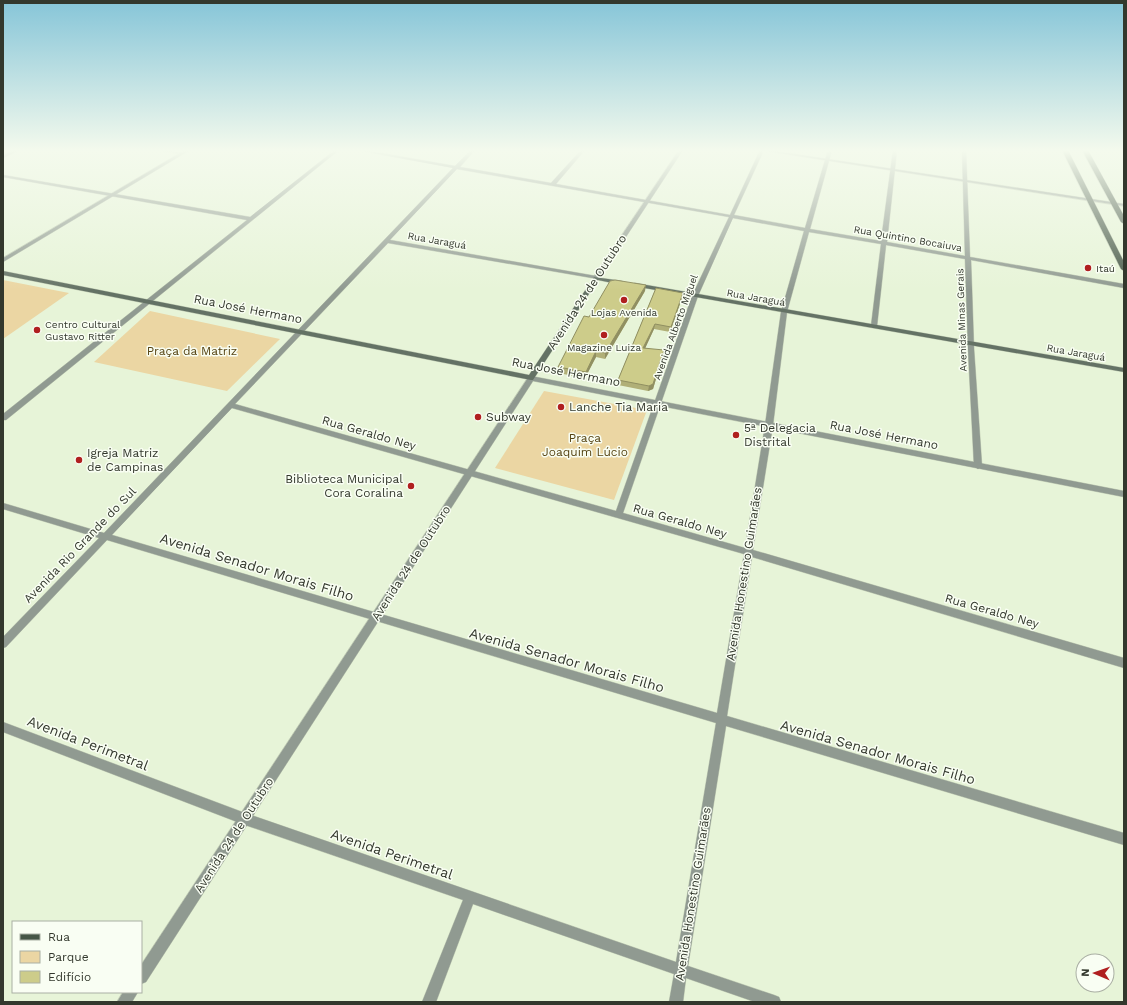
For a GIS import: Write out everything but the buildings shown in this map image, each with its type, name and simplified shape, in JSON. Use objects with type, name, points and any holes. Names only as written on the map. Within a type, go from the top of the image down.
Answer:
[{"type":"main road","points":[[1088,197],[1124,269]]},
{"type":"main road","points":[[1110,197],[1124,222]]},
{"type":"main road","name":"Rua José Hermano","points":[[3,273],[531,378]]},
{"type":"main road","name":"Rua Jaraguá","points":[[596,278],[784,312],[874,326],[1124,370]]},
{"type":"main road","name":"Avenida 24 de Outubro","points":[[531,378],[596,278]]},
{"type":"street","points":[[3,260],[109,197]]},
{"type":"street","points":[[123,197],[251,219]]},
{"type":"street","points":[[3,418],[279,197]]},
{"type":"street","name":"Avenida Rio Grande do Sul","points":[[3,644],[428,197]]},
{"type":"street","name":"Rua Quintino Bocaiuva","points":[[622,197],[1124,286]]},
{"type":"street","name":"Avenida 24 de Outubro","points":[[596,278],[649,197]]},
{"type":"street","name":"Avenida Alberto Miguel","points":[[618,516],[695,296],[740,197]]},
{"type":"street","name":"Avenida Honestino Guimarães","points":[[676,1002],[768,425],[784,312],[817,197]]},
{"type":"street","points":[[874,326],[890,197]]},
{"type":"street","name":"Avenida Minas Gerais","points":[[966,197],[971,343],[978,466]]},
{"type":"street","points":[[1064,197],[1124,205]]},
{"type":"street","name":"Rua Jaraguá","points":[[385,241],[596,278]]},
{"type":"street","name":"Avenida 24 de Outubro","points":[[142,975],[531,378]]},
{"type":"street","name":"Rua José Hermano","points":[[531,378],[1124,494]]},
{"type":"street","name":"Rua Geraldo Ney","points":[[229,405],[748,552],[1124,663]]},
{"type":"street","name":"Avenida Senador Morais Filho","points":[[3,506],[375,618],[1124,839]]},
{"type":"street","name":"Avenida Perimetral","points":[[3,727],[245,819],[774,1002]]},
{"type":"street","points":[[429,1002],[470,897]]},
{"type":"street","points":[[124,1002],[130,993]]},
{"type":"green space","points":[[3,280],[69,293],[3,339]]},
{"type":"green space","name":"Praça da Matriz","points":[[150,311],[280,339],[227,391],[94,362]]},
{"type":"green space","name":"Praça Joaquim Lúcio","points":[[544,391],[647,410],[614,500],[495,468]]},
{"type":"place","name":"Itaú","points":[[1088,268]]},
{"type":"place","name":"Lojas Avenida","points":[[624,300]]},
{"type":"place","name":"Centro Cultural Gustavo Ritter","points":[[37,330]]},
{"type":"place","name":"Magazine Luiza","points":[[604,335]]},
{"type":"place","name":"Lanche Tia Maria","points":[[561,407]]},
{"type":"place","name":"Subway","points":[[478,417]]},
{"type":"place","name":"5ª Delegacia Distrital","points":[[736,435]]},
{"type":"place","name":"Igreja Matriz de Campinas","points":[[79,460]]},
{"type":"place","name":"Biblioteca Municipal Cora Coralina","points":[[411,486]]}]
